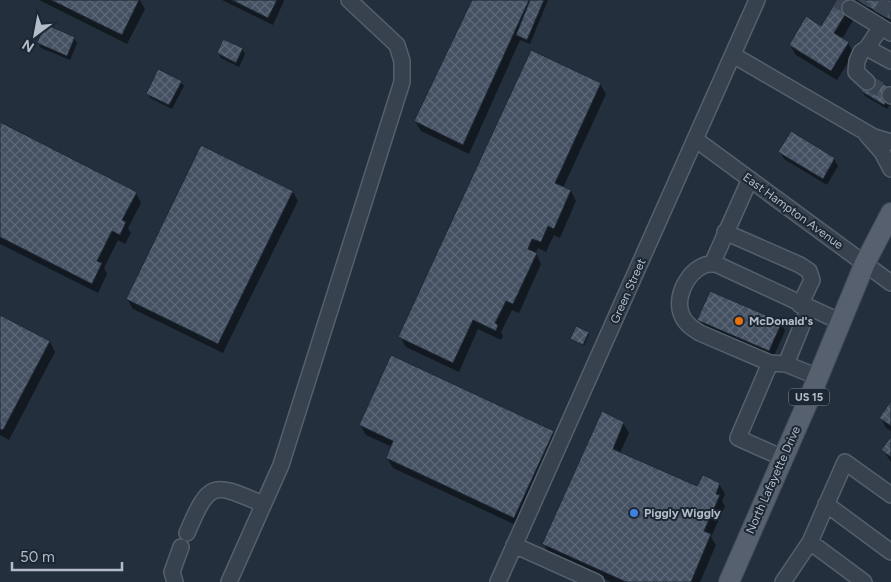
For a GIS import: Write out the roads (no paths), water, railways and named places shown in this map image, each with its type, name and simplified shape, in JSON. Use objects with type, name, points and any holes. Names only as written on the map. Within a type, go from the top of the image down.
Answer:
[{"type":"main road","name":"North Lafayette Drive","points":[[729,582],[865,264],[891,213]]},
{"type":"street","points":[[229,582],[281,465],[402,82],[402,61],[397,45],[349,0]]},
{"type":"street","name":"Green Street","points":[[498,582],[757,0]]},
{"type":"street","points":[[856,8],[882,24],[872,51]]},
{"type":"street","points":[[872,51],[881,65],[891,73]]},
{"type":"street","points":[[866,82],[856,72],[860,52],[872,51],[891,61]]},
{"type":"street","points":[[733,55],[874,137],[891,142]]},
{"type":"street","points":[[860,129],[882,152],[891,169]]},
{"type":"street","name":"East Hampton Avenue","points":[[695,139],[891,283]]},
{"type":"street","points":[[712,264],[750,179]]},
{"type":"street","points":[[725,232],[800,265],[809,271],[812,280],[786,364]]},
{"type":"street","points":[[818,377],[786,364],[770,363],[693,329],[684,319],[679,304],[680,298],[688,279],[697,268],[712,264],[841,322]]},
{"type":"street","points":[[770,363],[738,438],[783,458]]},
{"type":"street","points":[[783,582],[810,542],[845,462],[891,496]]},
{"type":"street","points":[[187,533],[198,507],[210,492],[219,488],[230,490],[264,504]]},
{"type":"street","points":[[826,504],[891,552]]},
{"type":"street","points":[[810,542],[864,582]]},
{"type":"street","points":[[514,545],[596,582]]},
{"type":"street","points":[[175,582],[172,572],[181,547]]},
{"type":"tunnel","points":[[837,0],[850,8]]},
{"type":"tunnel","points":[[880,14],[888,0]]},
{"type":"tunnel","points":[[867,82],[890,95]]},
{"type":"place","name":"McDonald's","points":[[739,321]]},
{"type":"place","name":"Piggly Wiggly","points":[[634,513]]}]
